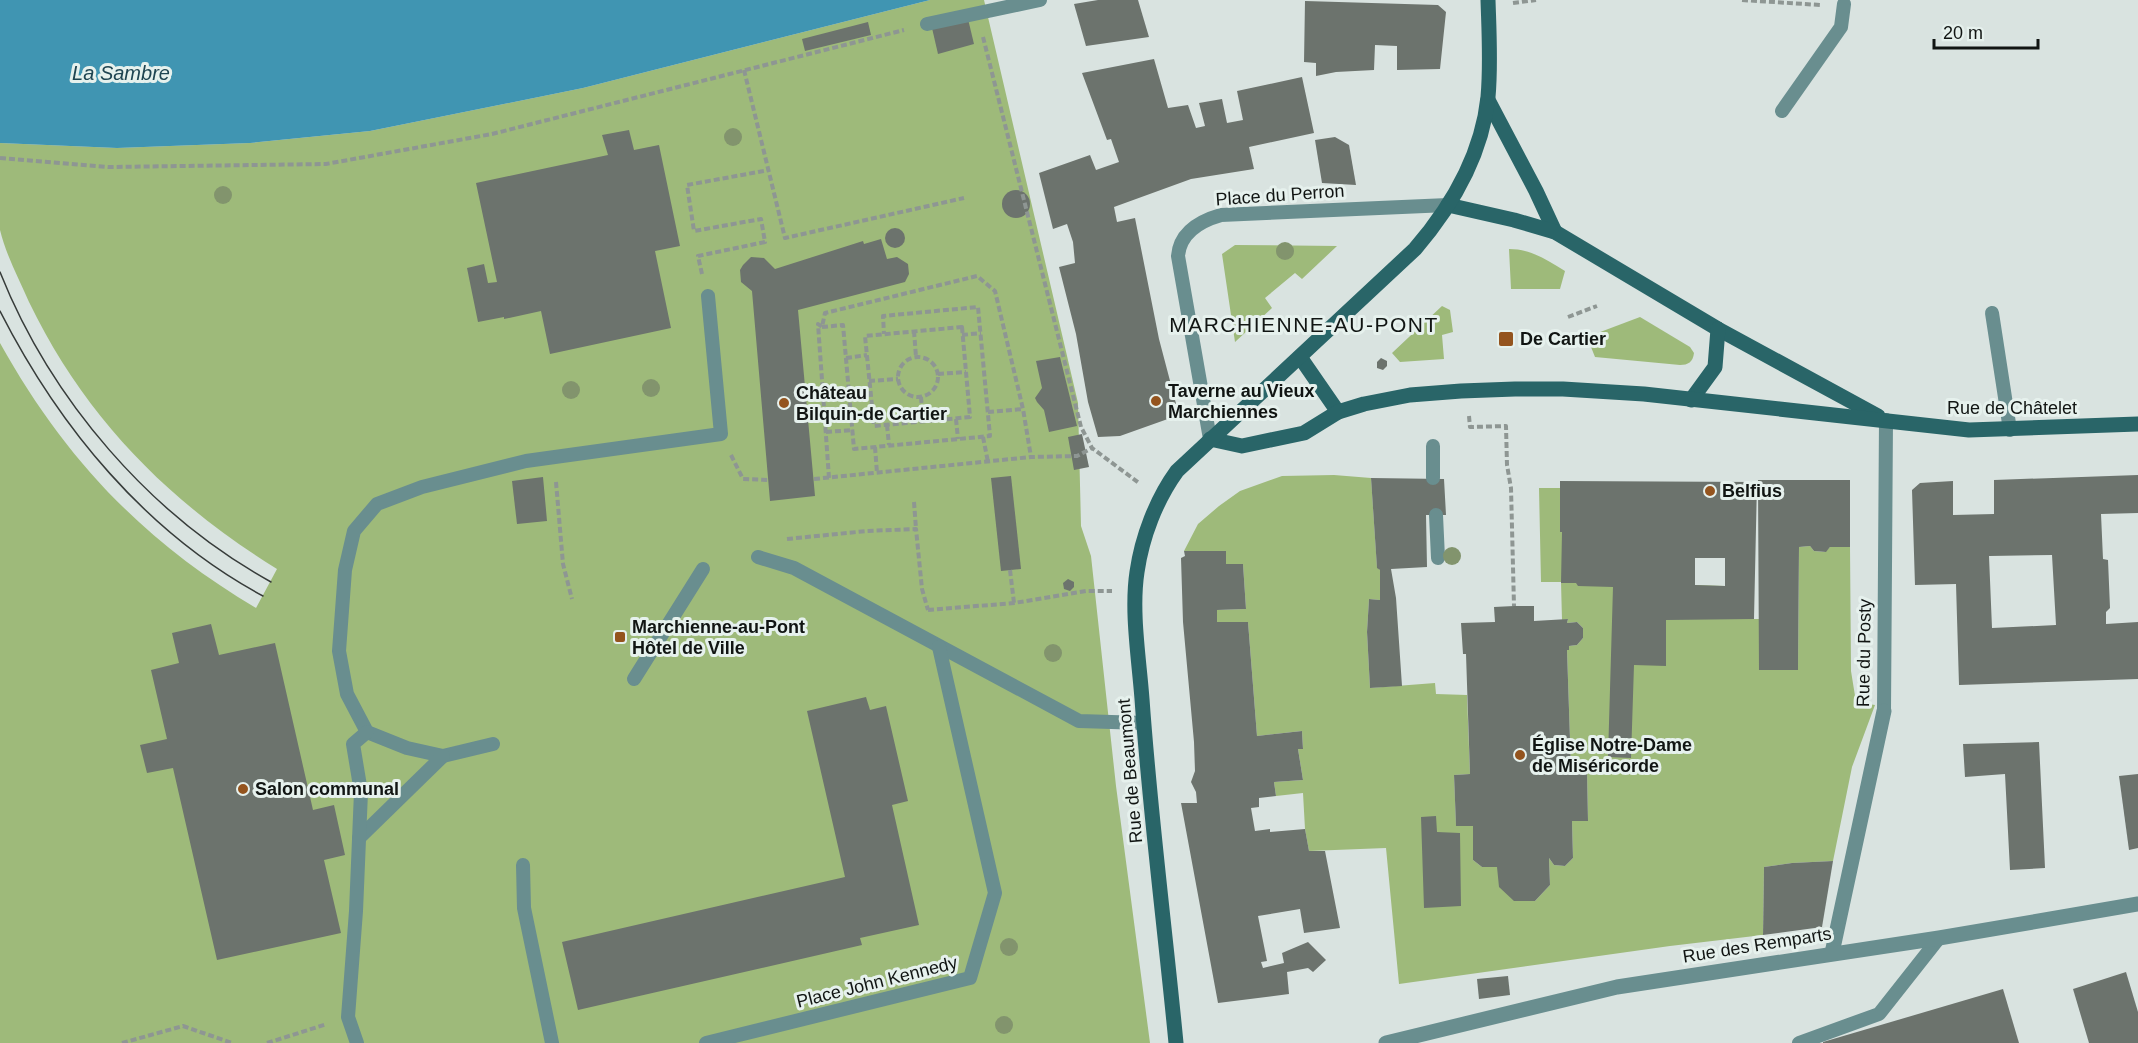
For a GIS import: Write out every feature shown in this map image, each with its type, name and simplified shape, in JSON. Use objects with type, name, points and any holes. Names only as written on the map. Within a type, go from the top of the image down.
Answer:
[{"type":"main road","points":[[1160,498],[1177,471],[1415,249],[1448,205],[1475,151],[1488,100],[1489,2]]},
{"type":"main road","points":[[1488,100],[1555,232]]},
{"type":"main road","points":[[1448,205],[1555,232],[1718,330],[1886,420]]},
{"type":"main road","points":[[1691,400],[1715,367],[1718,330]]},
{"type":"main road","points":[[1300,357],[1338,412]]},
{"type":"main road","name":"Rue de Châtelet","points":[[1210,439],[1242,446],[1272,441],[1304,433],[1338,412],[1364,404],[1410,395],[1476,390],[1635,393],[1969,430],[2138,424]]},
{"type":"main road","name":"Rue de Beaumont","points":[[1160,498],[1143,545],[1136,590],[1144,723],[1176,1043]]},
{"type":"street","name":"Rue du Posty","points":[[1832,953],[1884,711]]},
{"type":"street","name":"Rue des Remparts","points":[[1386,1043],[1617,987],[1940,938],[2138,904]]},
{"type":"lane","points":[[927,24],[1040,0]]},
{"type":"lane","points":[[1782,111],[1841,27],[1844,4]]},
{"type":"lane","name":"Place du Perron","points":[[1210,439],[1178,256],[1179,246],[1194,226],[1205,219],[1221,215],[1448,205]]},
{"type":"lane","points":[[493,744],[443,756],[407,748],[367,732],[347,694],[339,651],[345,570],[354,531],[376,504],[422,487],[526,461],[721,434],[708,296]]},
{"type":"lane","points":[[1992,313],[2010,430]]},
{"type":"lane","name":"Rue du Posty","points":[[1884,711],[1886,420]]},
{"type":"lane","points":[[1433,446],[1433,478]]},
{"type":"lane","points":[[1436,514],[1438,558]]},
{"type":"lane","points":[[758,557],[794,568],[1079,721],[1144,723]]},
{"type":"lane","points":[[634,679],[703,569]]},
{"type":"lane","name":"Place John Kennedy","points":[[706,1043],[970,978],[995,893],[939,647]]},
{"type":"lane","points":[[357,1043],[348,1017],[361,792],[353,744],[367,732]]},
{"type":"lane","points":[[359,838],[443,756]]},
{"type":"lane","points":[[523,865],[524,908],[552,1043]]},
{"type":"lane","points":[[1799,1043],[1879,1014],[1940,938]]},
{"type":"path","points":[[1742,0],[1833,6],[1844,4]]},
{"type":"path","points":[[977,13],[1082,427],[1092,448],[1160,498]]},
{"type":"path","points":[[0,158],[110,167],[326,164],[492,134],[927,24]]},
{"type":"path","points":[[744,70],[785,238],[964,198]]},
{"type":"path","points":[[698,256],[765,242],[761,219],[694,231],[687,185],[768,170]]},
{"type":"path","points":[[822,327],[825,313],[977,276],[995,291],[1023,409],[1031,457]]},
{"type":"path","points":[[1568,317],[1597,306]]},
{"type":"path","points":[[829,478],[818,324],[822,327],[843,325],[854,449],[990,436],[978,307],[882,316],[884,334]]},
{"type":"path","points":[[962,327],[970,417],[874,426],[865,336],[884,334],[962,327]]},
{"type":"path","points":[[914,331],[916,357]]},
{"type":"path","points":[[962,335],[981,333]]},
{"type":"path","points":[[846,358],[867,355]]},
{"type":"path","points":[[916,357],[927,359],[934,364],[938,374],[937,384],[921,397],[912,396],[903,390],[898,379],[898,371],[903,363],[916,357]]},
{"type":"path","points":[[938,374],[966,372]]},
{"type":"path","points":[[869,381],[898,379]]},
{"type":"path","points":[[921,397],[923,422]]},
{"type":"path","points":[[988,412],[1023,409]]},
{"type":"path","points":[[957,419],[958,439]]},
{"type":"path","points":[[887,425],[889,445]]},
{"type":"path","points":[[1506,426],[1506,465],[1511,488],[1514,606]]},
{"type":"path","points":[[826,432],[853,430]]},
{"type":"path","points":[[721,434],[743,479],[770,480]]},
{"type":"path","points":[[983,436],[988,462]]},
{"type":"path","points":[[875,447],[877,473]]},
{"type":"path","points":[[814,479],[1031,457],[1077,456],[1092,448]]},
{"type":"path","points":[[558,496],[563,564],[572,599]]},
{"type":"path","points":[[914,502],[921,590],[928,610]]},
{"type":"path","points":[[777,540],[867,531],[916,529]]},
{"type":"path","points":[[1010,570],[1014,603]]},
{"type":"path","points":[[928,610],[1014,603],[1086,591],[1136,590]]},
{"type":"path","points":[[912,633],[928,610]]},
{"type":"path","points":[[267,1043],[348,1017]]},
{"type":"path","points":[[122,1043],[183,1026],[232,1043]]},
{"type":"green space","points":[[930,0],[984,0],[1078,403],[1081,526],[1091,556],[1116,786],[1150,1043],[0,1043],[0,343],[51,424],[79,460],[142,525],[177,554],[256,608],[277,569],[238,543],[166,486],[104,420],[76,383],[51,344],[29,302],[9,258],[0,230],[0,143],[117,148],[250,143],[370,131],[583,88]]},
{"type":"green space","points":[[1235,245],[1337,246],[1302,279],[1295,273],[1265,298],[1272,308],[1235,342],[1222,254]]},
{"type":"green space","points":[[1509,249],[1532,253],[1565,271],[1560,289],[1511,289]]},
{"type":"green space","points":[[1442,306],[1450,310],[1453,332],[1442,335],[1444,359],[1400,362],[1392,353]]},
{"type":"green space","points":[[1640,317],[1690,347],[1694,353],[1691,361],[1680,365],[1595,357],[1587,337]]},
{"type":"green space","points":[[1334,475],[1371,478],[1377,567],[1380,570],[1380,600],[1369,599],[1367,632],[1370,688],[1435,683],[1436,694],[1467,695],[1470,774],[1454,775],[1456,825],[1473,826],[1473,860],[1482,867],[1497,867],[1535,901],[1550,885],[1549,858],[1554,865],[1565,866],[1573,858],[1572,821],[1588,820],[1587,770],[1571,769],[1567,650],[1569,646],[1577,645],[1583,638],[1583,628],[1577,622],[1567,623],[1568,619],[1562,620],[1561,582],[1541,582],[1539,488],[1560,488],[1560,532],[1612,533],[1695,585],[1725,586],[1754,619],[1760,619],[1760,670],[1798,670],[1799,547],[1810,546],[1814,551],[1825,552],[1830,547],[1850,547],[1851,671],[1856,702],[1875,705],[1852,767],[1833,861],[1764,867],[1763,935],[1399,984],[1386,848],[1309,851],[1303,793],[1276,796],[1274,782],[1303,780],[1298,749],[1303,748],[1302,731],[1257,736],[1248,622],[1217,622],[1217,610],[1246,609],[1243,564],[1226,564],[1226,551],[1184,551],[1198,524],[1240,491],[1282,476]]},
{"type":"water","name":"La Sambre","points":[[0,0],[930,0],[583,88],[370,131],[250,143],[117,148],[0,143]]},
{"type":"building","points":[[1098,0],[1138,0],[1149,37],[1086,46],[1074,4]]},
{"type":"building","points":[[1305,1],[1438,5],[1446,12],[1440,69],[1397,70],[1397,46],[1375,45],[1374,70],[1336,72],[1316,76],[1316,63],[1304,62]]},
{"type":"building","points":[[968,19],[974,44],[938,54],[932,28]]},
{"type":"building","points":[[868,22],[871,35],[805,51],[802,39]]},
{"type":"building","points":[[1154,59],[1168,108],[1188,105],[1196,128],[1205,126],[1199,103],[1222,99],[1227,123],[1243,120],[1237,91],[1302,77],[1314,133],[1249,147],[1254,169],[1191,179],[1114,207],[1117,222],[1135,218],[1159,339],[1179,415],[1120,436],[1098,437],[1088,402],[1076,334],[1059,267],[1075,263],[1073,242],[1067,224],[1053,229],[1039,173],[1090,155],[1096,170],[1119,162],[1111,139],[1107,140],[1082,73]]},
{"type":"building","points":[[629,130],[634,150],[659,145],[680,246],[655,251],[671,328],[550,354],[541,311],[478,322],[467,268],[484,264],[488,283],[497,282],[476,183],[608,155],[602,135]]},
{"type":"building","points":[[1335,137],[1349,145],[1356,185],[1322,183],[1315,140]]},
{"type":"building","points":[[1016,190],[1026,194],[1030,204],[1026,214],[1016,218],[1006,214],[1002,204],[1006,194]]},
{"type":"building","points":[[891,228],[899,228],[905,234],[905,242],[899,248],[891,248],[885,242],[885,234]]},
{"type":"building","name":"Château Bilquin-de Cartier","points":[[881,239],[887,259],[897,257],[908,264],[909,274],[905,282],[798,310],[815,496],[770,501],[752,291],[741,282],[740,270],[751,257],[764,258],[775,269],[863,241],[864,244]]},
{"type":"building","points":[[1060,357],[1077,426],[1049,432],[1044,410],[1035,398],[1042,388],[1036,361]]},
{"type":"building","points":[[1381,358],[1387,361],[1387,366],[1383,370],[1377,368],[1377,362]]},
{"type":"building","points":[[1082,434],[1089,467],[1074,470],[1068,437]]},
{"type":"building","points":[[2138,475],[2138,513],[2101,514],[2103,559],[2108,560],[2110,608],[2106,612],[2106,624],[2138,622],[2138,679],[1959,685],[1956,584],[1915,585],[1912,490],[1920,483],[1953,481],[1953,515],[1994,514],[1994,480]],"holes":[[[2052,555],[2056,625],[1992,628],[1989,556]]]},
{"type":"building","points":[[1011,476],[1021,569],[1001,571],[991,478]]},
{"type":"building","points":[[543,477],[547,521],[517,524],[512,481]]},
{"type":"building","points":[[1371,478],[1444,479],[1446,515],[1426,515],[1427,567],[1391,569],[1396,598],[1402,686],[1370,688],[1367,632],[1369,599],[1380,600],[1380,570],[1377,568]]},
{"type":"building","points":[[1758,480],[1850,480],[1850,547],[1830,547],[1826,552],[1814,551],[1810,546],[1799,547],[1798,670],[1759,670]]},
{"type":"building","points":[[1560,481],[1757,482],[1754,619],[1666,620],[1666,666],[1634,665],[1631,758],[1608,757],[1613,587],[1561,583],[1562,532],[1560,532]],"holes":[[[1695,558],[1725,558],[1725,586],[1695,585]]]},
{"type":"building","points":[[1184,551],[1226,551],[1226,564],[1243,564],[1246,609],[1217,610],[1217,622],[1248,622],[1257,736],[1302,731],[1303,749],[1298,749],[1303,780],[1274,782],[1276,796],[1259,798],[1259,807],[1251,808],[1255,831],[1305,829],[1309,851],[1325,851],[1340,928],[1304,933],[1300,909],[1258,916],[1267,961],[1261,962],[1263,968],[1284,963],[1282,953],[1308,942],[1326,960],[1313,972],[1308,968],[1287,972],[1289,994],[1218,1003],[1181,803],[1197,803],[1196,792],[1191,782],[1195,771],[1183,622],[1181,558],[1185,556]]},
{"type":"building","points":[[1068,579],[1074,582],[1074,587],[1070,591],[1064,589],[1063,583]]},
{"type":"building","name":"Église Notre-Dame de Miséricorde","points":[[1534,606],[1534,621],[1568,619],[1567,623],[1577,622],[1583,628],[1583,638],[1577,645],[1569,646],[1567,650],[1571,769],[1587,770],[1588,821],[1572,821],[1573,858],[1565,866],[1554,865],[1549,858],[1550,885],[1535,901],[1514,901],[1499,887],[1497,867],[1482,867],[1473,860],[1473,826],[1456,826],[1454,775],[1470,774],[1466,654],[1463,654],[1461,623],[1495,622],[1494,607]]},
{"type":"building","name":"Salon communal","points":[[211,624],[219,655],[275,643],[313,810],[334,805],[345,855],[324,860],[341,933],[217,960],[173,768],[147,773],[140,745],[167,739],[151,670],[179,663],[172,633]]},
{"type":"building","points":[[866,697],[870,710],[886,706],[908,801],[892,805],[919,925],[860,938],[862,945],[578,1010],[562,942],[845,877],[807,711]]},
{"type":"building","points":[[2039,742],[2045,868],[2010,870],[2005,774],[1965,777],[1963,744]]},
{"type":"building","points":[[2138,774],[2138,848],[2129,850],[2119,776]]},
{"type":"building","points":[[1436,816],[1437,832],[1460,833],[1461,906],[1424,908],[1421,817]]},
{"type":"building","points":[[1833,861],[1822,927],[1763,935],[1764,867]]},
{"type":"building","points":[[2126,972],[2138,1012],[2138,1043],[2089,1043],[2073,989]]},
{"type":"building","points":[[1508,976],[1510,995],[1479,999],[1477,979]]},
{"type":"building","points":[[2003,989],[2019,1043],[1823,1043],[1823,1042]]},
{"type":"tram line","points":[[0,272],[21,319],[47,365],[76,409],[109,450],[185,523],[227,555],[271,582]]},
{"type":"tram line","points":[[0,311],[23,354],[50,396],[78,436],[110,473],[144,509],[181,541],[221,570],[263,596]]},
{"type":"place","name":"De Cartier","points":[[1506,339]]},
{"type":"place","name":"Taverne au Vieux Marchiennes","points":[[1156,401]]},
{"type":"place","name":"Château Bilquin-de Cartier","points":[[784,403]]},
{"type":"place","name":"Belfius","points":[[1710,491]]},
{"type":"place","name":"Marchienne-au-Pont Hôtel de Ville","points":[[620,637]]},
{"type":"place","name":"Église Notre-Dame de Miséricorde","points":[[1520,755]]},
{"type":"place","name":"Salon communal","points":[[243,789]]},
{"type":"district","name":"MARCHIENNE-AU-PONT","points":[[1304,324]]}]
